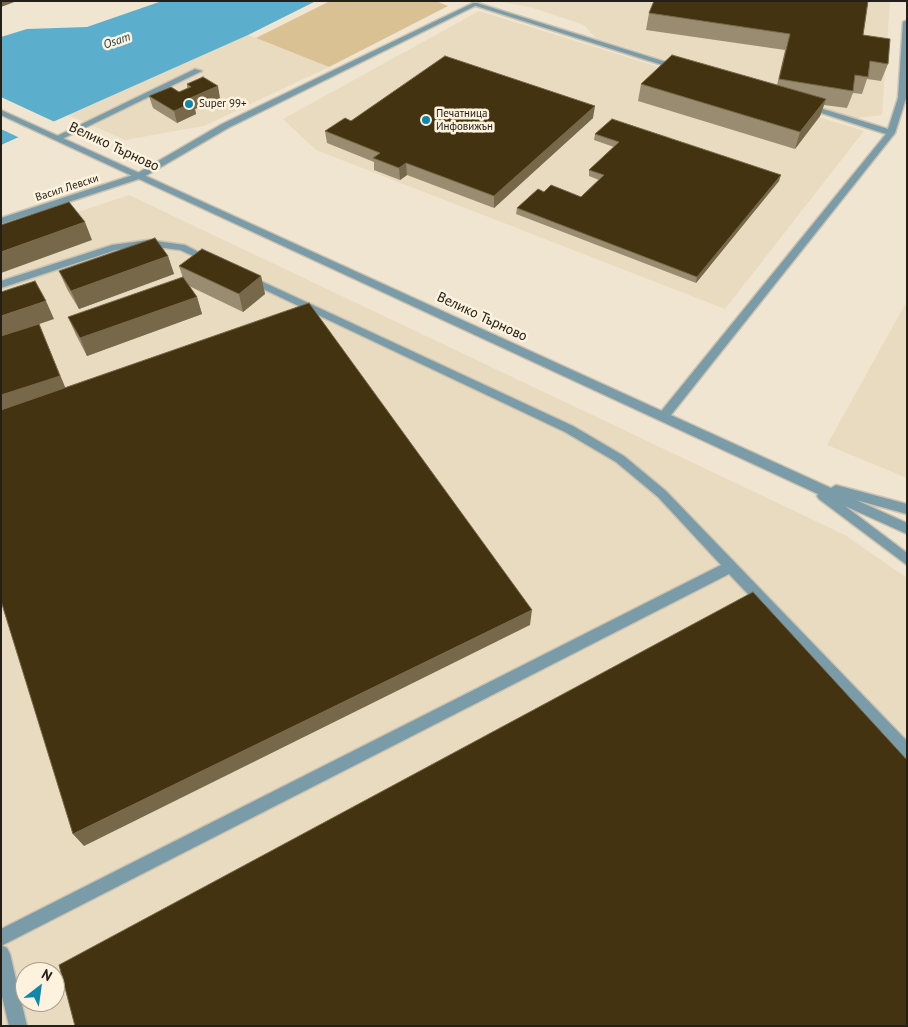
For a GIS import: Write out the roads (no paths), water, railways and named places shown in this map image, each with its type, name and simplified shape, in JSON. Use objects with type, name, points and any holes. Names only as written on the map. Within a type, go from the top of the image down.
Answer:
[{"type":"street","points":[[478,3],[683,69]]},
{"type":"street","name":"Васил Левски","points":[[1,221],[139,176],[225,126],[478,3]]},
{"type":"street","points":[[663,417],[892,133],[902,98],[907,22]]},
{"type":"street","points":[[57,138],[198,71]]},
{"type":"street","points":[[797,104],[892,133]]},
{"type":"street","name":"Велико Търново","points":[[1,112],[907,529]]},
{"type":"street","points":[[1,285],[116,247],[148,243],[182,247],[218,264]]},
{"type":"street","points":[[236,272],[569,429],[620,459],[662,494],[907,752]]},
{"type":"street","points":[[803,481],[907,509]]},
{"type":"street","points":[[803,481],[907,560]]},
{"type":"street","points":[[1,938],[732,566]]},
{"type":"street","points":[[1,954],[18,1026]]},
{"type":"water","name":"Osam","points":[[162,1],[316,1],[248,35],[1,145],[1,37],[27,29],[87,27]]},
{"type":"place","name":"Super 99+","points":[[189,104]]},
{"type":"place","name":"Печатница Инфовижън","points":[[426,120]]}]
